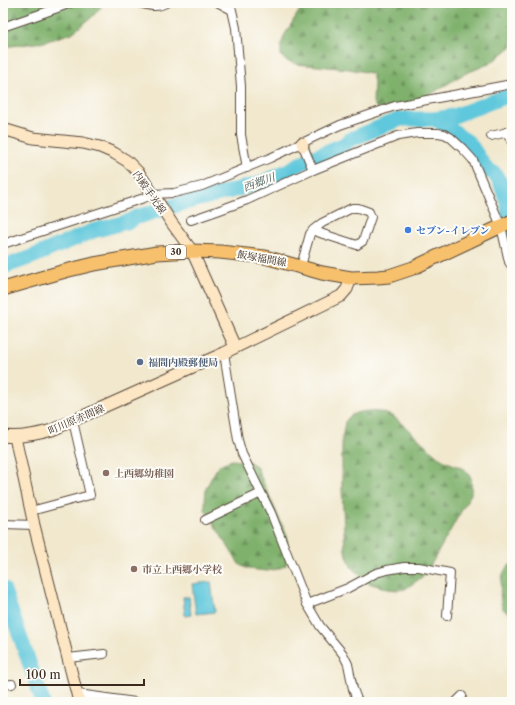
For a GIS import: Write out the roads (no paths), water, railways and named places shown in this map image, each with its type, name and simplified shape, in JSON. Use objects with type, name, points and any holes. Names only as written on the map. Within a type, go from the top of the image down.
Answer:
[{"type":"main road","name":"内殿手光線","points":[[3,129],[33,138],[83,143],[100,147],[114,153],[138,172],[192,251],[235,347]]},
{"type":"main road","name":"飯塚福間線","points":[[3,289],[94,264],[156,253],[192,251],[220,252],[265,257],[336,276],[351,278],[389,276],[413,268],[506,224]]},
{"type":"main road","name":"町川原赤間線","points":[[3,436],[15,437],[33,435],[52,430],[224,353],[341,296],[347,289],[351,278]]},
{"type":"main road","points":[[15,437],[34,525],[78,698]]},
{"type":"street","points":[[3,27],[70,3]]},
{"type":"street","points":[[139,3],[159,6],[166,3]]},
{"type":"street","points":[[219,3],[232,10],[236,28],[241,86],[241,136],[247,168]]},
{"type":"street","points":[[3,244],[144,198],[202,186],[302,144],[340,125],[395,106],[512,84]]},
{"type":"street","points":[[191,220],[247,200],[313,168],[398,136],[428,132],[444,134],[450,137],[473,160],[506,224],[509,262],[512,266]]},
{"type":"street","points":[[491,136],[509,132],[512,142]]},
{"type":"street","points":[[302,144],[313,168]]},
{"type":"street","points":[[301,266],[310,234],[313,230],[322,223],[352,208],[358,208],[369,212],[371,217],[363,241],[357,245],[313,230]]},
{"type":"street","points":[[224,353],[238,440],[242,454],[271,512],[307,604],[320,626],[343,654],[348,664],[353,689],[358,702]]},
{"type":"street","points":[[31,511],[90,495],[72,421]]},
{"type":"street","points":[[205,520],[261,493]]},
{"type":"street","points":[[3,524],[34,525]]},
{"type":"street","points":[[307,604],[348,588],[376,573],[404,567],[419,567],[450,573],[447,616]]},
{"type":"street","points":[[68,658],[104,654]]},
{"type":"street","points":[[456,702],[462,696]]},
{"type":"street","points":[[78,698],[135,702]]},
{"type":"water","points":[[211,582],[215,612],[196,614],[192,584]]},
{"type":"water","points":[[183,597],[189,597],[191,615],[185,616]]},
{"type":"waterway","name":"西郷川","points":[[3,267],[29,258],[93,231],[130,221],[137,217],[180,204],[258,184],[305,161],[343,145],[351,139],[400,119],[435,119],[454,116],[504,97],[512,97]]},
{"type":"waterway","points":[[435,119],[467,141],[487,170],[494,173],[500,182],[508,205],[512,252]]},
{"type":"waterway","points":[[3,588],[43,702]]},
{"type":"place","name":"セブン-イレブン","points":[[408,230]]},
{"type":"place","name":"福間内殿郵便局","points":[[140,362]]},
{"type":"place","name":"上西郷幼稚園","points":[[106,473]]},
{"type":"place","name":"市立上西郷小学校","points":[[134,569]]}]
